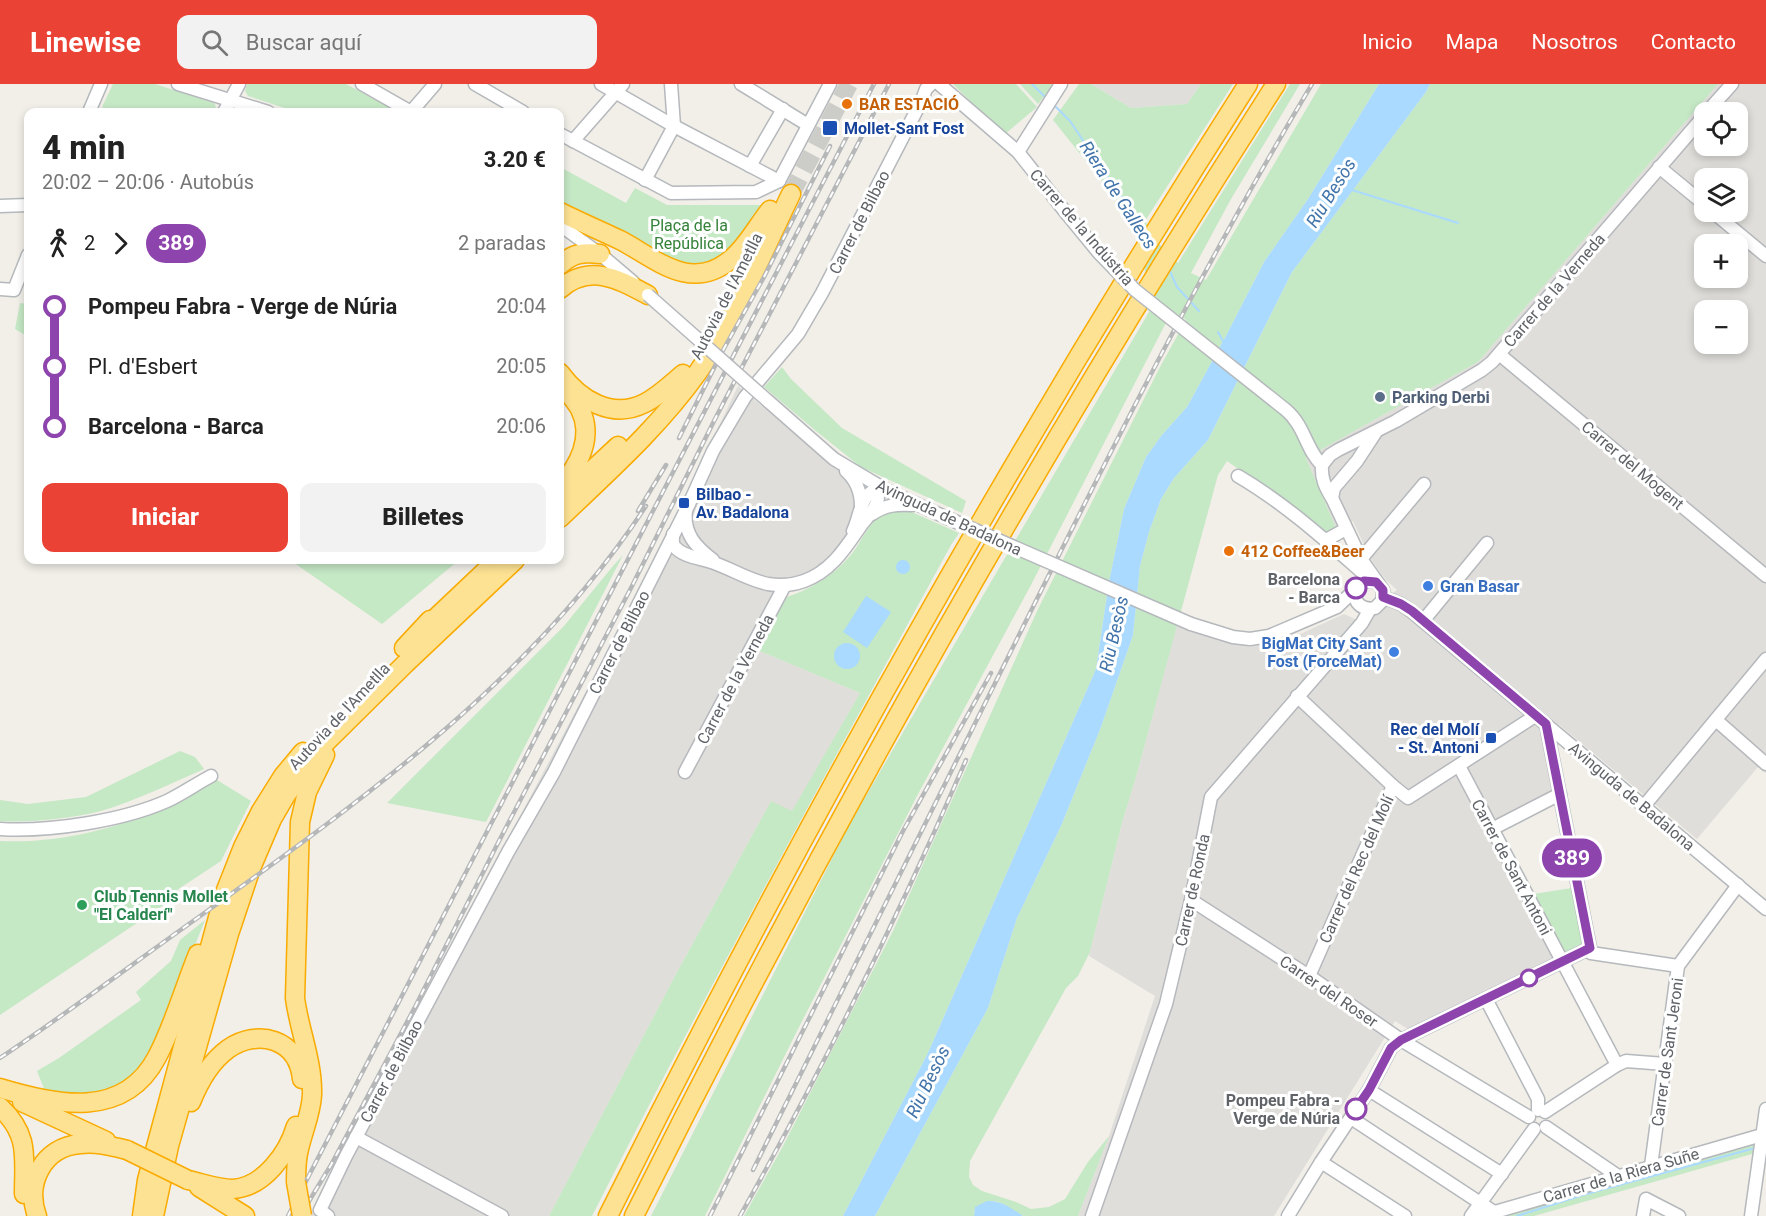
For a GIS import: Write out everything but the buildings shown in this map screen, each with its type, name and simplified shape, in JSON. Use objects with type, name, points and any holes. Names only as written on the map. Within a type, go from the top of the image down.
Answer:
[{"type":"highway","points":[[608,1216],[757,926],[974,534],[1135,263],[1248,84]]},
{"type":"highway","points":[[634,1216],[771,949],[989,554],[1154,277],[1276,84]]},
{"type":"highway","name":"Autovia de l'Ametlla","points":[[564,496],[643,422],[683,374],[700,350],[725,306],[770,210],[784,188]]},
{"type":"highway","name":"Autovia de l'Ametlla","points":[[564,514],[629,452],[671,407],[699,370],[726,327],[784,188]]},
{"type":"highway","points":[[564,214],[623,242],[667,267],[681,272],[696,273],[711,271],[728,262],[770,210]]},
{"type":"highway","points":[[564,261],[579,253],[600,254]]},
{"type":"highway","points":[[564,286],[574,279],[597,275],[618,279],[648,295]]},
{"type":"highway","points":[[564,378],[584,398],[614,410],[644,403],[683,374]]},
{"type":"highway","points":[[564,387],[581,411],[585,437],[581,456],[564,482]]},
{"type":"highway","points":[[404,648],[483,564]]},
{"type":"highway","name":"Autovia de l'Ametlla","points":[[142,1216],[147,1180],[224,895],[249,832],[283,776],[325,726],[493,564]]},
{"type":"highway","points":[[154,1216],[169,1146],[250,868],[286,795],[316,752],[342,725],[511,564]]},
{"type":"highway","points":[[302,1216],[296,1182],[298,1155],[309,1119],[312,1085],[295,998],[300,822],[312,780],[342,725]]},
{"type":"highway","points":[[0,1090],[63,1103],[88,1103],[109,1099],[136,1084],[156,1058],[213,915],[224,895]]},
{"type":"highway","points":[[169,1146],[178,1134],[205,1073],[228,1049],[248,1040],[266,1038],[285,1046],[293,1054],[301,1074],[301,1110],[291,1140],[273,1166],[254,1183],[241,1188],[226,1188],[188,1180]]},
{"type":"highway","points":[[0,1090],[188,1180],[245,1216]]},
{"type":"highway","points":[[0,1097],[45,1113]]},
{"type":"highway","points":[[0,1107],[17,1129],[24,1147],[24,1197],[28,1216]]},
{"type":"highway","points":[[37,1216],[33,1203],[35,1178],[44,1162],[54,1152],[69,1145],[88,1143],[127,1150]]},
{"type":"highway","points":[[131,1216],[147,1180]]},
{"type":"street","points":[[91,108],[101,84]]},
{"type":"street","points":[[178,84],[254,108]]},
{"type":"street","points":[[226,108],[239,84]]},
{"type":"street","points":[[362,84],[404,108]]},
{"type":"street","points":[[414,108],[435,84]]},
{"type":"street","points":[[475,84],[517,108]]},
{"type":"street","points":[[601,84],[620,88],[674,126],[750,166],[784,188]]},
{"type":"street","points":[[645,180],[674,126],[670,84]]},
{"type":"street","points":[[741,84],[783,109],[806,129]]},
{"type":"street","points":[[784,188],[806,129],[830,84]]},
{"type":"street","name":"Carrer de Bilbao","points":[[324,1213],[356,1137],[508,852],[554,772],[713,452],[745,397],[785,351],[804,324],[926,89],[931,84]]},
{"type":"street","name":"Carrer de la Indústria","points":[[939,84],[1018,152],[1099,254],[1135,290],[1298,421],[1315,456],[1322,465],[1323,480],[1361,559],[1365,581],[1383,590],[1383,597]]},
{"type":"street","points":[[1018,152],[1061,84]]},
{"type":"street","name":"Carrer de la Verneda","points":[[1716,102],[1732,84]]},
{"type":"street","points":[[573,141],[620,88]]},
{"type":"street","points":[[750,166],[783,109]]},
{"type":"street","name":"Carrer de la Verneda","points":[[1322,465],[1330,455],[1482,370],[1499,354],[1694,127]]},
{"type":"street","points":[[564,136],[672,193],[756,192],[784,188]]},
{"type":"street","points":[[1659,167],[1694,196]]},
{"type":"street","points":[[0,206],[24,205]]},
{"type":"street","points":[[1725,222],[1766,256]]},
{"type":"street","name":"Avinguda de Badalona","points":[[564,228],[600,254],[648,295],[834,459],[878,487],[917,505],[1191,624],[1233,637],[1259,638],[1281,632],[1337,607],[1365,581]]},
{"type":"street","points":[[0,289],[14,290],[24,265]]},
{"type":"street","name":"Carrer del Mogent","points":[[1499,354],[1766,576]]},
{"type":"street","name":"Carrer de la Verneda","points":[[1332,498],[1334,488],[1357,461],[1377,430]]},
{"type":"street","points":[[1351,443],[1358,449],[1357,461]]},
{"type":"street","points":[[834,459],[854,479],[866,512]]},
{"type":"street","points":[[1238,476],[1269,494],[1326,540],[1365,581],[1355,601],[1364,607]]},
{"type":"street","points":[[1361,559],[1424,484]]},
{"type":"street","points":[[719,565],[694,544],[682,538],[671,539],[676,549],[692,557],[719,565],[759,582],[785,585],[803,582],[828,567],[843,552],[866,512],[877,502],[878,487]]},
{"type":"street","points":[[866,512],[892,505],[917,505]]},
{"type":"street","points":[[686,509],[685,521],[694,544]]},
{"type":"street","points":[[1326,540],[1346,529]]},
{"type":"street","points":[[1423,621],[1487,543]]},
{"type":"street","points":[[653,573],[666,561],[681,556],[692,557]]},
{"type":"street","name":"Carrer de la Verneda","points":[[685,772],[785,585]]},
{"type":"street","name":"Avinguda de Badalona","points":[[1383,597],[1401,604],[1423,621],[1766,909]]},
{"type":"street","name":"Carrer de Ronda","points":[[1092,1216],[1166,1004],[1191,900],[1211,797],[1362,623],[1364,607],[1379,605],[1383,597]]},
{"type":"street","name":"Avinguda de Badalona","points":[[1337,607],[1364,607]]},
{"type":"street","points":[[1644,806],[1764,666]]},
{"type":"street","points":[[1297,696],[1393,786]]},
{"type":"street","name":"Carrer del Rec del Molí","points":[[1309,976],[1393,786],[1408,798],[1535,716]]},
{"type":"street","points":[[1716,720],[1766,764]]},
{"type":"street","points":[[1546,724],[1590,951]]},
{"type":"street","name":"Carrer de Sant Antoni","points":[[1459,766],[1617,1065]]},
{"type":"street","points":[[0,829],[20,830],[112,819],[166,801],[211,776]]},
{"type":"street","points":[[1492,829],[1560,794]]},
{"type":"street","name":"Carrer de Sant Jeroni","points":[[1651,1166],[1678,966],[1738,885]]},
{"type":"street","name":"Carrer del Roser","points":[[1191,900],[1309,976],[1401,1040],[1537,1113]]},
{"type":"street","points":[[1288,1216],[1369,1090],[1391,1048],[1401,1040],[1590,951],[1678,966]]},
{"type":"street","points":[[1486,999],[1538,1099],[1537,1113]]},
{"type":"street","points":[[1618,1176],[1540,1128],[1529,1124],[1537,1113],[1626,1061],[1665,1064]]},
{"type":"street","points":[[1369,1090],[1502,1174]]},
{"type":"street","points":[[1751,1216],[1766,1109]]},
{"type":"street","points":[[1471,1216],[1481,1210],[1502,1174],[1549,1120],[1537,1113]]},
{"type":"street","points":[[1351,1118],[1481,1210]]},
{"type":"street","points":[[356,1137],[502,1216]]},
{"type":"street","name":"Carrer de la Riera Suñe","points":[[1481,1210],[1494,1212],[1651,1166],[1761,1137]]},
{"type":"street","points":[[1321,1162],[1405,1216]]},
{"type":"street","points":[[1643,1216],[1646,1199],[1679,1216]]},
{"type":"shaded area","points":[[1091,84],[1201,84],[1187,104],[1131,108]]},
{"type":"shaded area","points":[[1718,84],[1766,84],[1766,773],[1758,767],[1697,839],[1540,709],[1554,789],[1551,794],[1486,829],[1556,959],[1417,1028],[1406,1028],[1395,1021],[1274,1216],[1078,1216],[1109,1136],[1155,996],[1089,956],[1122,823],[1177,625],[1250,647],[1287,640],[1344,614],[1357,620],[1397,590],[1385,579],[1370,558],[1353,521],[1336,528],[1306,458],[1478,362],[1694,112],[1694,156],[1748,156],[1748,102],[1702,102]]},
{"type":"shaded area","points":[[738,386],[842,473],[852,489],[855,508],[848,532],[829,559],[814,570],[793,578],[757,650],[860,693],[792,812],[771,801],[676,974],[549,1216],[309,1216],[649,572]]},
{"type":"green space","points":[[113,84],[155,84],[214,103],[216,107],[103,108]]},
{"type":"green space","points":[[247,84],[346,84],[391,108],[285,108],[248,96],[245,91]]},
{"type":"green space","points":[[953,84],[1016,84],[1037,107],[1004,135]]},
{"type":"green space","points":[[1020,84],[1054,84],[1038,104]]},
{"type":"green space","points":[[1079,84],[1091,84],[1131,108],[1187,104],[1201,84],[1233,84],[1145,221],[1158,243],[1178,263],[1290,84],[1300,84],[1231,199],[1191,273],[1206,280],[1321,84],[1379,84],[1308,199],[1264,262],[1187,407],[1146,457],[1124,509],[1109,582],[1096,669],[928,1053],[843,1216],[744,1216],[783,1146],[893,931],[1038,609],[1186,320],[1172,311],[1032,583],[917,796],[705,1216],[651,1216],[850,823],[1156,300],[1145,271],[1137,235],[1118,201],[1053,120]]},
{"type":"green space","points":[[1430,84],[1718,84],[1702,102],[1694,102],[1694,112],[1478,362],[1306,458],[1336,528],[1327,532],[1227,461],[1218,475],[1122,823],[1090,952],[1078,976],[1066,988],[970,1161],[969,1177],[973,1185],[982,1191],[1031,1209],[1049,1207],[1065,1199],[1088,1162],[1109,1136],[1078,1216],[1020,1215],[1002,1203],[991,1201],[976,1207],[974,1216],[875,1216],[988,1008],[1017,918],[1061,826],[1101,727],[1133,635],[1140,566],[1161,499],[1174,478],[1208,440],[1292,272]]},
{"type":"green space","name":"Plaça de la República","points":[[564,169],[626,203],[635,188],[667,205],[763,205],[730,250],[710,263],[687,266],[660,257],[564,209]]},
{"type":"green space","points":[[20,303],[24,304],[24,335],[15,329]]},
{"type":"green space","points":[[782,367],[791,379],[842,428],[966,501],[962,513],[861,467],[816,431],[764,387]]},
{"type":"green space","points":[[907,510],[959,533],[769,879],[592,1216],[549,1216],[676,974],[771,801],[792,811],[860,693],[757,650],[784,598],[802,591],[836,570],[854,551],[871,524],[882,514]]},
{"type":"green space","points":[[623,555],[486,822],[387,803],[564,626]]},
{"type":"green space","points":[[296,564],[454,564],[382,624]]},
{"type":"green space","points":[[180,751],[195,757],[204,769],[101,811],[51,819],[0,821],[0,800],[28,804],[86,797]]},
{"type":"green space","name":"Club Tennis Mollet \"El Calderí\"","points":[[217,780],[251,801],[221,861],[177,890],[177,896],[0,1015],[0,841],[44,840],[110,827],[172,805]]},
{"type":"green space","points":[[1578,887],[1589,944],[1566,961],[1527,895]]},
{"type":"green space","points":[[205,920],[151,1056],[128,1082],[96,1097],[47,1096],[37,1071],[141,1000],[136,992],[171,961],[180,940]]},
{"type":"green space","points":[[1766,1139],[1766,1150],[1534,1216],[1503,1216],[1690,1160]]},
{"type":"water","name":"Riu Besòs","points":[[1379,84],[1430,84],[1292,272],[1208,440],[1174,478],[1161,499],[1140,566],[1133,635],[1101,727],[1061,826],[1017,918],[988,1008],[875,1216],[843,1216],[928,1053],[1096,669],[1109,582],[1124,509],[1146,457],[1187,407],[1264,262],[1308,199]]},
{"type":"water","points":[[903,560],[908,562],[910,567],[908,572],[903,574],[898,572],[896,567],[898,562]]},
{"type":"water","points":[[866,596],[891,612],[867,648],[843,632]]},
{"type":"water","points":[[847,643],[856,647],[860,656],[856,665],[847,669],[838,665],[834,656],[838,647]]},
{"type":"water","points":[[987,1201],[1001,1203],[1023,1216],[974,1216],[975,1207]]},
{"type":"waterway","name":"Riera de Gallecs","points":[[1032,84],[1047,99]]},
{"type":"waterway","name":"Riera de Gallecs","points":[[1054,105],[1070,121],[1146,234]]},
{"type":"waterway","name":"Riu Besòs","points":[[1352,190],[1458,223]]},
{"type":"waterway","name":"Riera de Gallecs","points":[[1169,269],[1177,287],[1199,311]]},
{"type":"waterway","name":"Riera de Gallecs","points":[[1218,332],[1224,343]]},
{"type":"waterway","points":[[1517,1216],[1586,1194],[1755,1148]]},
{"type":"tunnel","points":[[791,194],[849,84]]},
{"type":"railway","points":[[288,1216],[874,84]]},
{"type":"railway","points":[[300,1216],[331,1165],[415,1007],[889,84]]},
{"type":"railway","points":[[753,1170],[1126,423],[1235,218],[1312,84]]},
{"type":"railway","points":[[679,438],[830,146]]},
{"type":"railway","points":[[638,511],[666,465]]},
{"type":"railway","points":[[0,1058],[326,825],[444,730],[500,679],[553,625],[602,568],[646,506]]},
{"type":"railway","points":[[710,1216],[903,831],[991,673]]},
{"type":"railway","points":[[740,1216],[859,991],[966,760]]},
{"type":"bus line","name":"389","points":[[1356,588],[1364,581],[1376,582],[1383,590],[1383,597],[1412,611],[1546,724],[1590,948],[1401,1040],[1391,1048],[1369,1090],[1356,1109]]},
{"type":"place","name":"BAR ESTACIÓ","points":[[847,104]]},
{"type":"place","name":"Mollet-Sant Fost","points":[[830,128]]},
{"type":"place","name":"Parking Derbi","points":[[1380,397]]},
{"type":"place","name":"Bilbao - Av. Badalona","points":[[684,503]]},
{"type":"place","name":"412 Coffee&Beer","points":[[1229,551]]},
{"type":"place","name":"Gran Basar","points":[[1428,586]]},
{"type":"place","name":"Barcelona - Barca","points":[[1356,588]]},
{"type":"place","name":"BigMat City Sant Fost (ForceMat)","points":[[1394,652]]},
{"type":"place","name":"Rec del Molí - St. Antoni","points":[[1491,738]]},
{"type":"place","name":"Club Tennis Mollet \"El Calderí\"","points":[[82,905]]},
{"type":"place","name":"Pompeu Fabra - Verge de Núria","points":[[1356,1109]]}]
